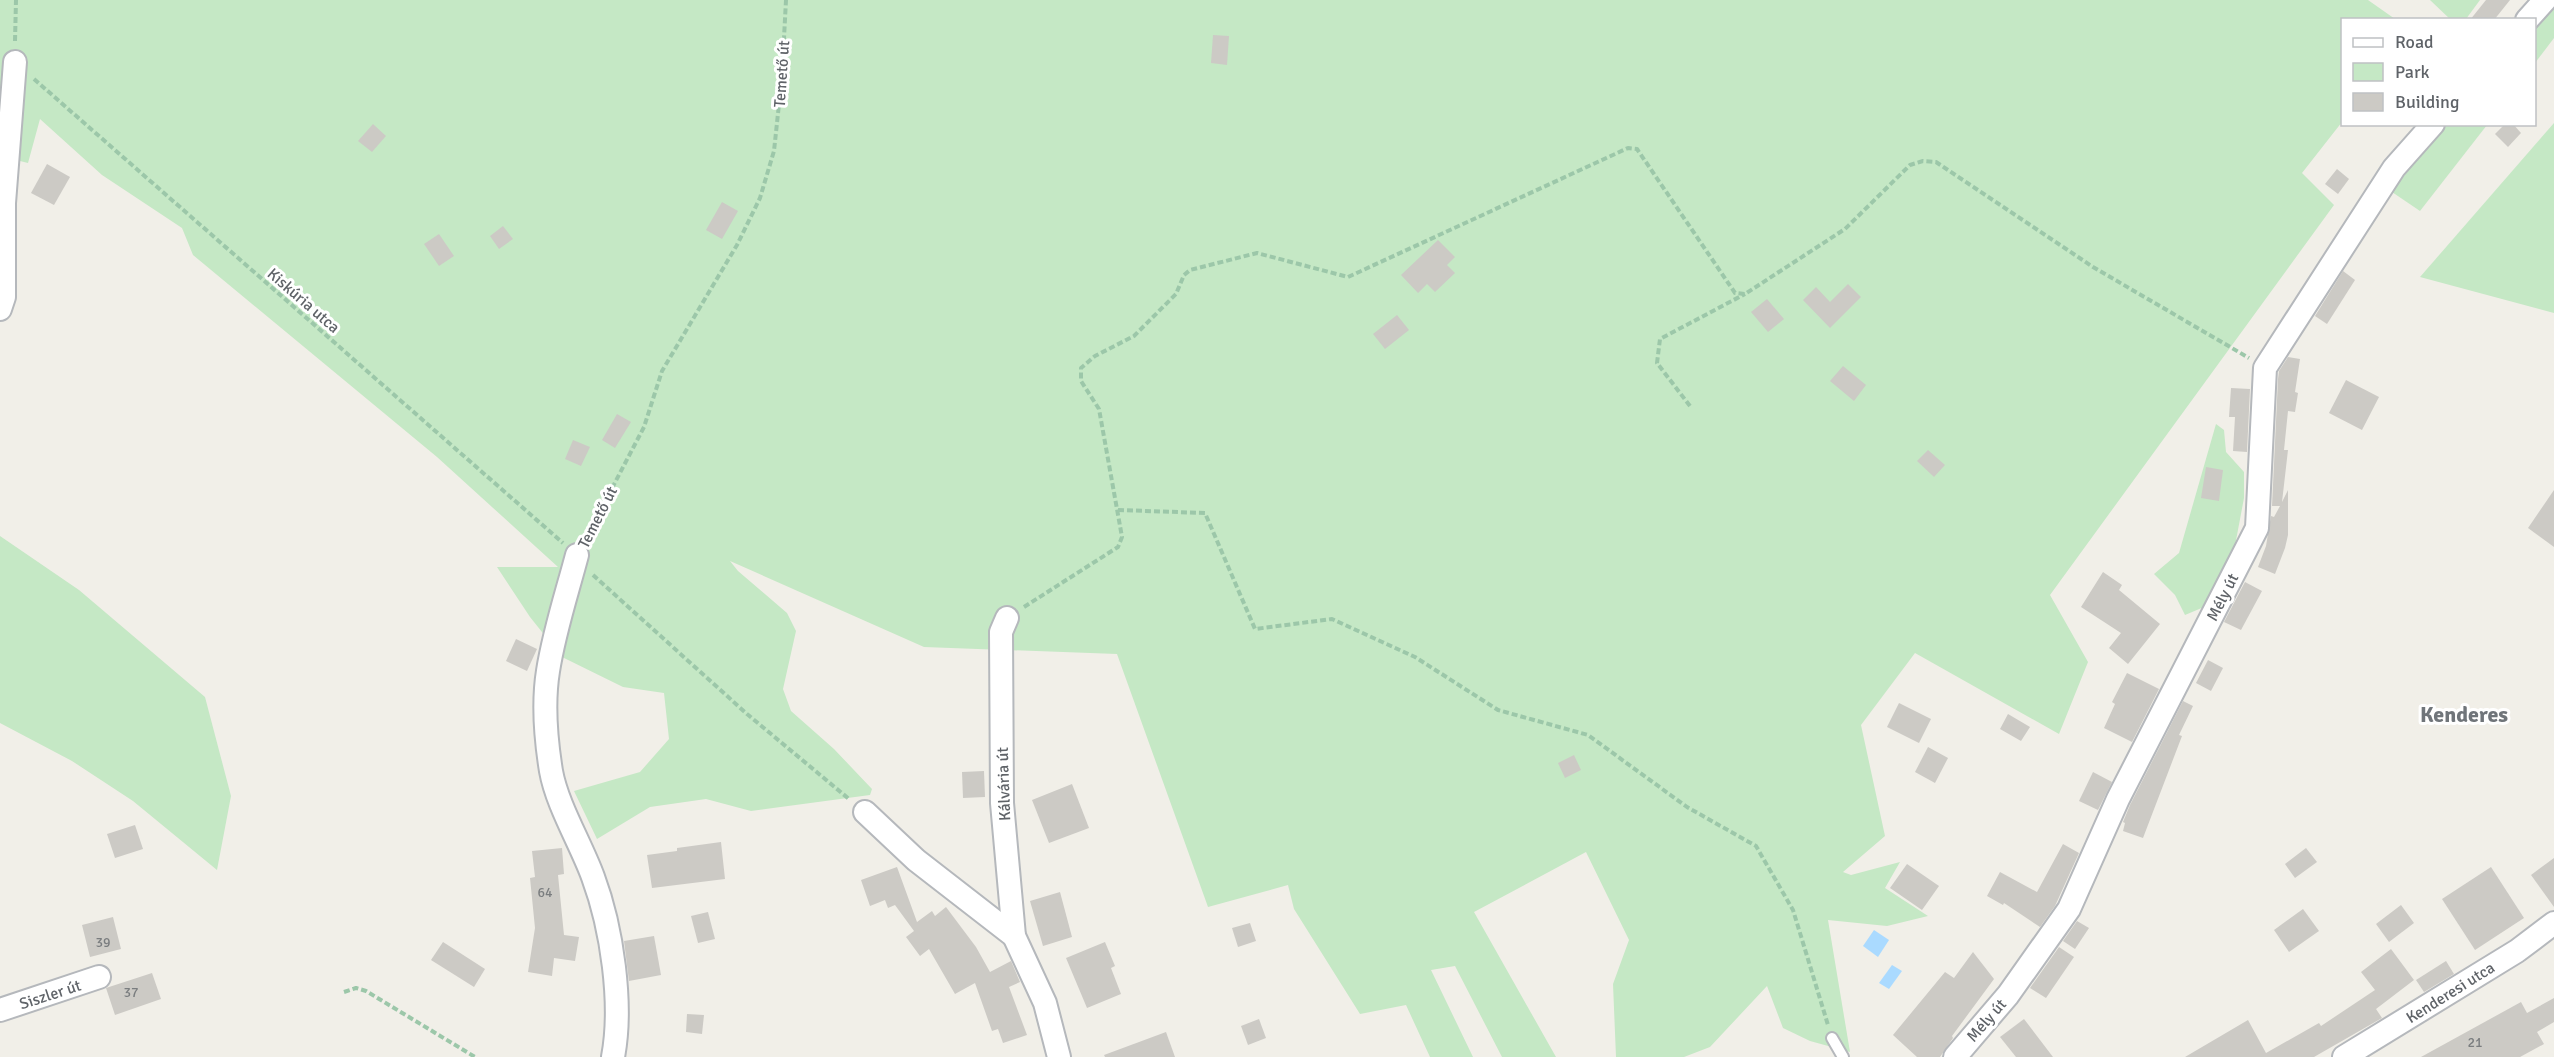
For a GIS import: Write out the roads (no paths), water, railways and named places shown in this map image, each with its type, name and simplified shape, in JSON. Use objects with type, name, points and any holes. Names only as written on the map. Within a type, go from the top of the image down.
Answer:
[{"type":"street","points":[[2529,18],[2545,0]]},
{"type":"street","points":[[0,309],[4,297],[4,203],[15,62]]},
{"type":"street","name":"Mély út","points":[[1955,1057],[2008,995],[2069,909],[2118,799],[2257,528],[2265,368],[2394,168],[2431,126]]},
{"type":"street","name":"Temető út","points":[[577,555],[550,661],[545,702],[552,772],[593,878],[607,925],[618,1017],[613,1057]]},
{"type":"street","name":"Kálvária út","points":[[1004,625],[1002,803],[1014,936],[1045,1003],[1059,1057]]},
{"type":"street","name":"Kálvária út","points":[[865,812],[916,860],[1014,936]]},
{"type":"street","name":"Kenderesi utca","points":[[2344,1057],[2517,951],[2554,923]]},
{"type":"street","name":"Siszler út","points":[[0,1010],[99,977]]},
{"type":"lane","points":[[1832,1038],[1843,1057]]},
{"type":"water","points":[[1874,930],[1889,940],[1878,957],[1863,946]]},
{"type":"water","points":[[1892,965],[1902,971],[1889,989],[1879,983]]},
{"type":"district","name":"Kenderes","points":[[2464,714]]}]
